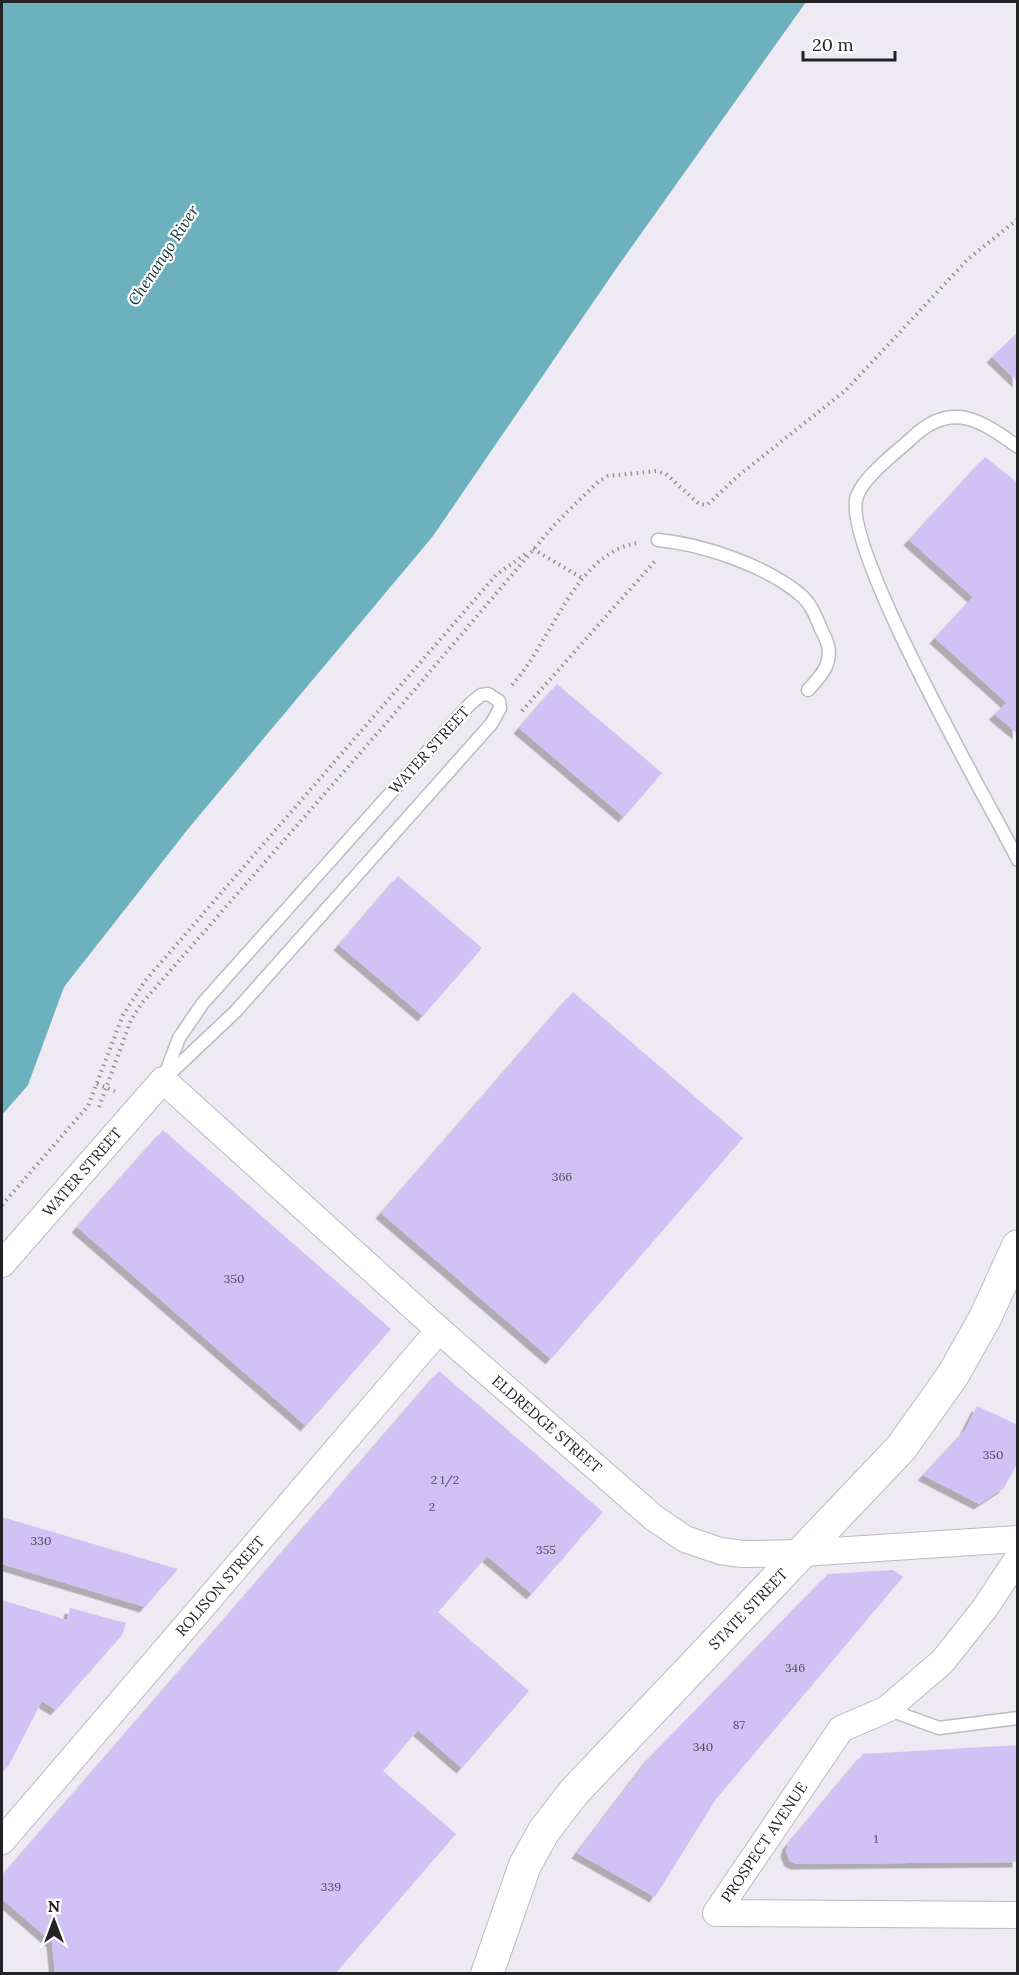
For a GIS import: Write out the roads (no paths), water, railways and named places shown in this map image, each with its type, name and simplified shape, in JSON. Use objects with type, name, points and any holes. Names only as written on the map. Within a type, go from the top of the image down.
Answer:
[{"type":"street","name":"WATER STREET","points":[[2,1264],[162,1080]]},
{"type":"street","name":"ELDREDGE STREET","points":[[162,1080],[439,1330],[654,1518],[676,1534],[720,1551],[743,1554],[802,1553],[1017,1539]]},
{"type":"street","name":"STATE STREET","points":[[487,1974],[525,1865],[544,1831],[574,1792],[901,1448],[946,1384],[985,1318],[1017,1246]]},
{"type":"street","name":"ROLISON STREET","points":[[2,1841],[439,1330]]},
{"type":"street","name":"PROSPECT AVENUE","points":[[1017,1558],[985,1608],[942,1662],[886,1709],[841,1729],[716,1913],[1017,1915]]},
{"type":"lane","points":[[1017,447],[972,418],[953,417],[934,422],[918,432],[864,483],[856,496],[855,509],[868,559],[891,617],[1017,860]]},
{"type":"lane","points":[[658,540],[688,545],[738,561],[780,580],[812,607],[828,644],[829,653],[824,671],[808,690]]},
{"type":"lane","name":"WATER STREET","points":[[488,694],[499,701],[500,708],[492,723],[210,1038],[162,1080],[179,1038],[203,1003],[476,698],[488,694]]},
{"type":"lane","points":[[886,1709],[939,1728],[1017,1718]]},
{"type":"water","name":"Chenango River","points":[[2,2],[806,2],[618,266],[433,536],[188,829],[64,987],[28,1085],[2,1115]]}]
